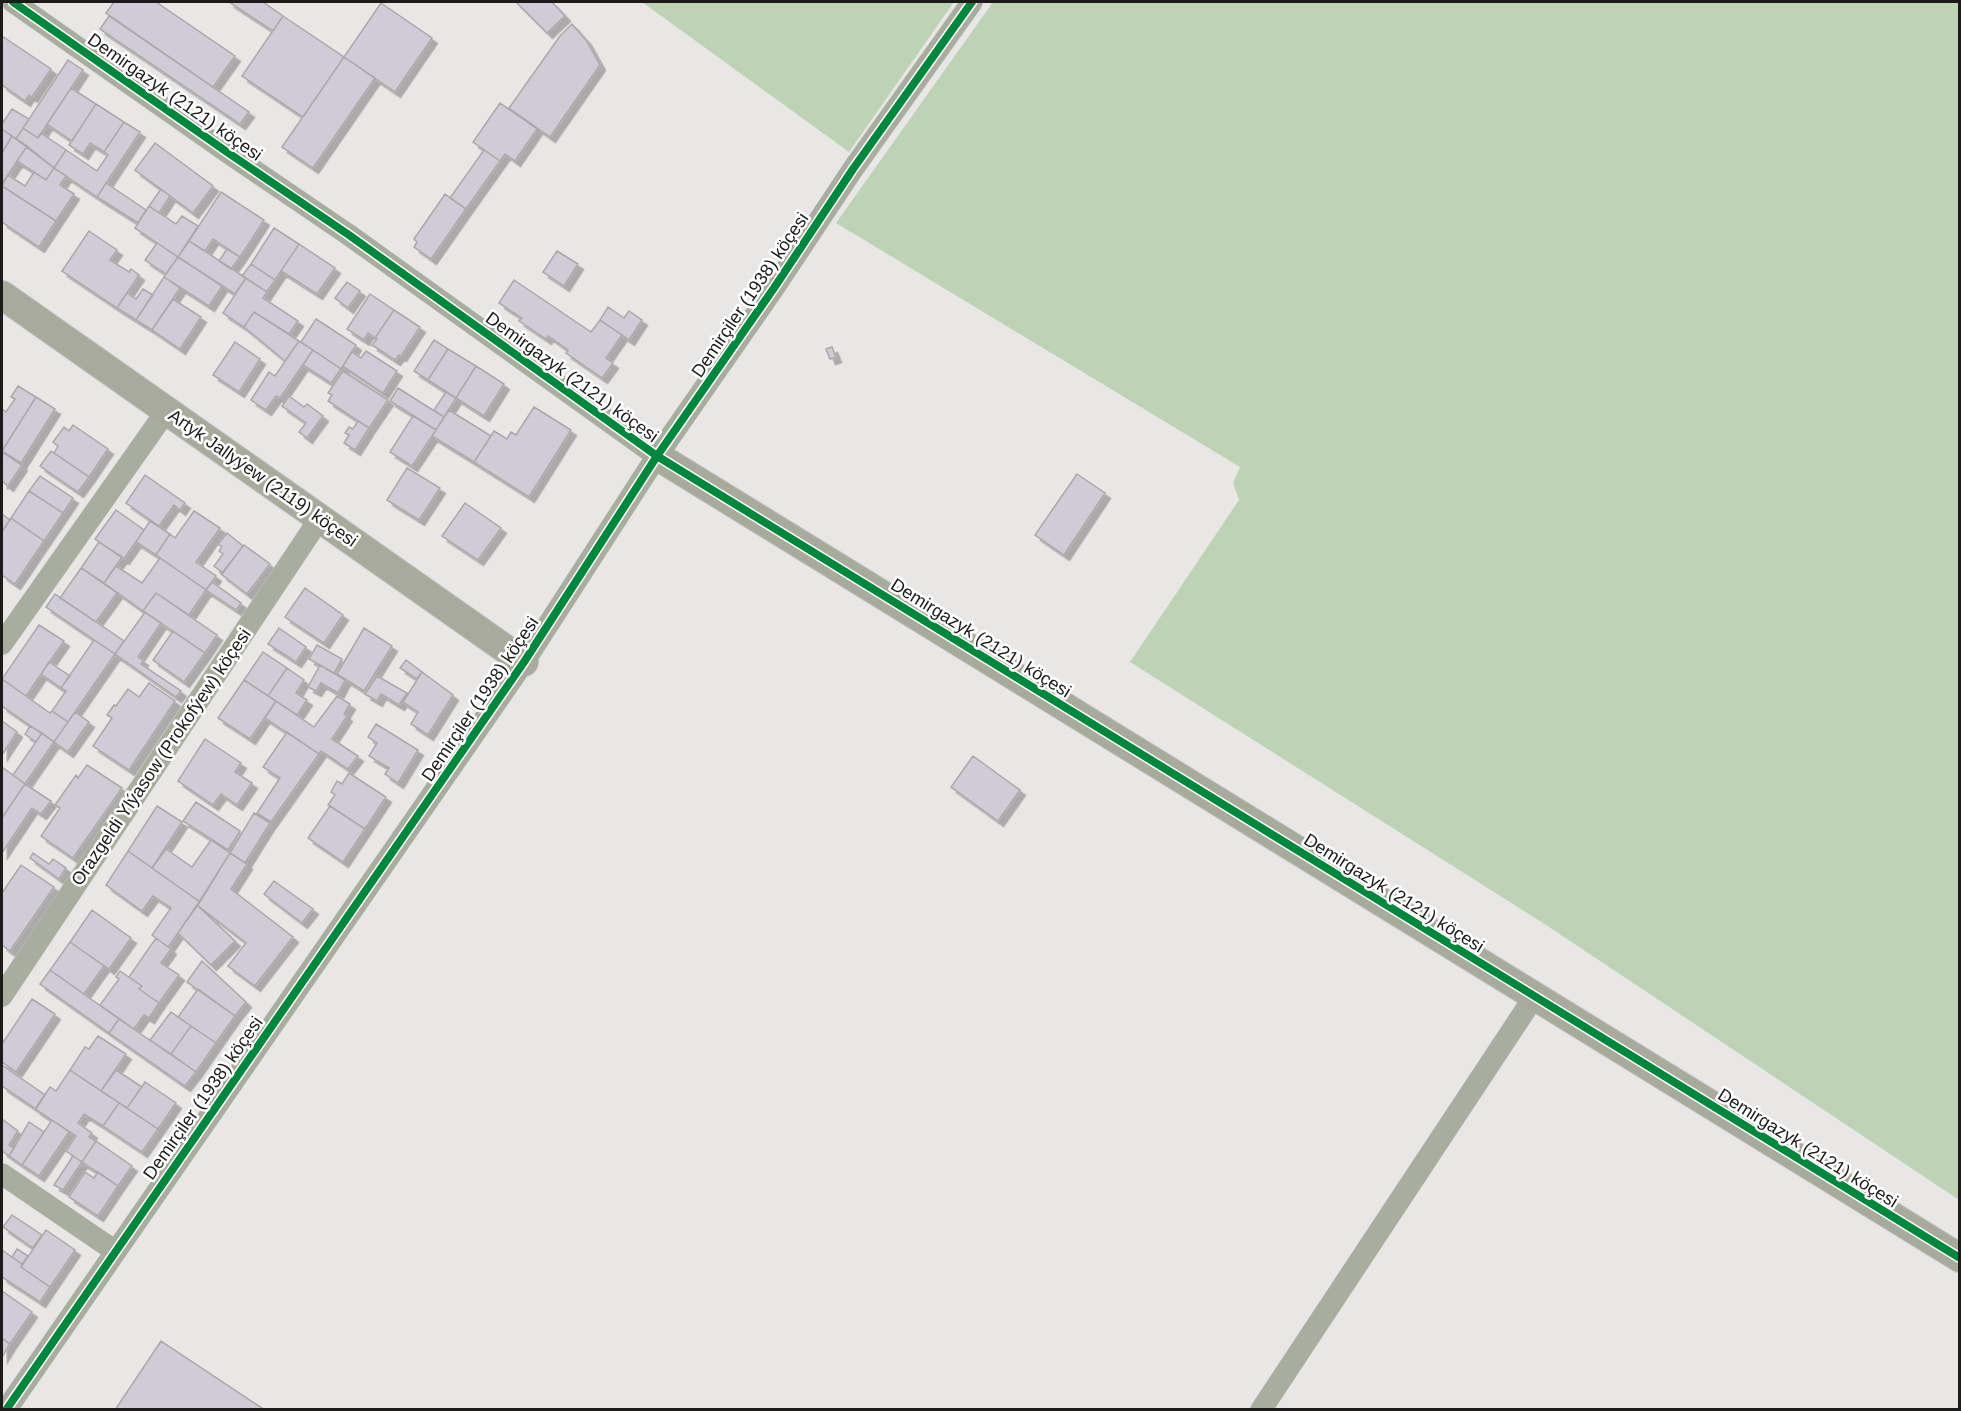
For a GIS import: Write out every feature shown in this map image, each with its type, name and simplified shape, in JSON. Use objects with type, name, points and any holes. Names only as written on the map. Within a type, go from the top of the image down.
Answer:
[{"type":"street","name":"Demirgazyk (2121) köçesi","points":[[13,2],[226,152],[349,235],[657,456],[1959,1258]]},
{"type":"street","name":"Demirçiler (1938) köçesi","points":[[6,1410],[524,662],[657,456],[774,288],[853,169],[972,2]]},
{"type":"street","name":"Artyk Jallyýew (2119) köçesi","points":[[2,295],[524,662]]},
{"type":"street","points":[[2,644],[167,410]]},
{"type":"street","name":"Orazgeldi Ylýasow (Prokofýew) köçesi","points":[[2,996],[320,518]]},
{"type":"street","points":[[1262,1410],[1534,997]]},
{"type":"street","points":[[2,1174],[115,1251]]},
{"type":"green space","points":[[642,2],[954,2],[849,152]]},
{"type":"green space","points":[[993,2],[1959,2],[1959,1200],[1546,925],[1130,662],[1239,500],[1233,483],[1240,467],[836,223]]},
{"type":"building","points":[[114,2],[156,2],[235,56],[213,87],[106,13]]},
{"type":"building","points":[[229,2],[263,2],[283,16],[273,31]]},
{"type":"building","points":[[516,2],[552,2],[565,16],[547,33]]},
{"type":"building","points":[[381,3],[432,38],[395,92],[344,57]]},
{"type":"building","points":[[109,16],[249,112],[240,124],[100,29]]},
{"type":"building","points":[[283,16],[344,57],[303,117],[242,76]]},
{"type":"building","points":[[572,24],[586,40],[600,65],[550,137],[509,108],[560,36]]},
{"type":"building","points":[[2,36],[51,69],[32,97],[29,95],[25,101],[2,85]]},
{"type":"building","points":[[344,57],[375,78],[313,168],[282,147]]},
{"type":"building","points":[[68,60],[83,70],[38,138],[23,128]]},
{"type":"building","points":[[71,88],[96,104],[72,141],[47,124]]},
{"type":"building","points":[[500,103],[537,129],[515,161],[505,154],[500,161],[473,142]]},
{"type":"building","points":[[96,104],[124,122],[104,152],[90,143],[83,154],[69,145]]},
{"type":"building","points":[[12,109],[29,119],[16,139],[2,129],[2,124]]},
{"type":"building","points":[[124,122],[140,132],[97,197],[54,168],[66,150],[97,171],[108,155],[104,152]]},
{"type":"building","points":[[23,128],[38,138],[41,133],[66,150],[54,168],[16,139]]},
{"type":"building","points":[[2,129],[12,136],[2,153]]},
{"type":"building","points":[[12,136],[27,146],[2,184],[2,153]]},
{"type":"building","points":[[155,143],[213,186],[193,213],[135,170]]},
{"type":"building","points":[[27,146],[54,168],[46,180],[17,161]]},
{"type":"building","points":[[484,150],[500,161],[466,209],[450,198]]},
{"type":"building","points":[[54,168],[66,176],[60,185],[74,194],[56,221],[2,186],[8,175],[25,186],[34,172],[46,180]]},
{"type":"building","points":[[106,183],[146,210],[138,223],[97,197]]},
{"type":"building","points":[[2,186],[56,221],[39,247],[2,222]]},
{"type":"building","points":[[161,189],[170,196],[159,213],[149,206]]},
{"type":"building","points":[[221,192],[264,220],[240,257],[213,239],[205,251],[189,241]]},
{"type":"building","points":[[445,194],[466,209],[431,259],[414,247],[417,242],[414,239]]},
{"type":"building","points":[[149,206],[176,224],[182,216],[198,226],[178,257],[135,228]]},
{"type":"building","points":[[274,228],[299,244],[275,280],[251,264]]},
{"type":"building","points":[[89,231],[117,250],[110,260],[129,272],[131,269],[139,275],[117,308],[62,271]]},
{"type":"building","points":[[189,241],[246,278],[235,294],[178,257]]},
{"type":"building","points":[[157,243],[178,257],[166,274],[145,260]]},
{"type":"building","points":[[299,244],[335,268],[317,294],[281,271]]},
{"type":"building","points":[[227,249],[240,257],[231,269],[219,261]]},
{"type":"building","points":[[557,251],[578,264],[564,286],[543,272]]},
{"type":"building","points":[[178,257],[222,286],[209,306],[164,277]]},
{"type":"building","points":[[251,264],[275,280],[267,292],[242,276]]},
{"type":"building","points":[[164,277],[180,288],[152,330],[136,320]]},
{"type":"building","points":[[246,278],[267,292],[263,298],[298,321],[289,334],[254,312],[244,327],[223,313]]},
{"type":"building","points":[[514,280],[591,332],[600,320],[622,335],[606,358],[613,363],[602,378],[566,353],[568,350],[548,336],[546,339],[519,321],[522,318],[499,303]]},
{"type":"building","points":[[347,282],[360,291],[348,308],[335,298]]},
{"type":"building","points":[[143,289],[153,295],[136,320],[117,308],[127,293],[136,299]]},
{"type":"building","points":[[370,294],[394,310],[375,338],[368,333],[364,340],[347,329]]},
{"type":"building","points":[[173,299],[201,317],[180,349],[152,330]]},
{"type":"building","points":[[608,307],[624,318],[629,311],[642,320],[629,340],[600,320]]},
{"type":"building","points":[[394,310],[420,327],[401,356],[399,355],[395,360],[372,345]]},
{"type":"building","points":[[254,312],[299,341],[285,361],[244,327]]},
{"type":"building","points":[[316,319],[356,345],[341,369],[301,342]]},
{"type":"building","points":[[434,340],[448,349],[428,380],[414,371]]},
{"type":"building","points":[[299,341],[313,350],[280,398],[276,396],[266,410],[251,400],[269,372],[275,376]]},
{"type":"building","points":[[235,342],[260,359],[239,392],[213,375]]},
{"type":"building","points":[[832,347],[836,357],[830,359],[826,349]]},
{"type":"building","points":[[448,349],[476,366],[456,398],[428,380]]},
{"type":"building","points":[[313,350],[341,369],[331,383],[303,365]]},
{"type":"building","points":[[366,351],[397,371],[383,393],[343,366],[352,352],[361,358]]},
{"type":"building","points":[[476,366],[504,384],[484,416],[456,398]]},
{"type":"building","points":[[343,371],[388,400],[369,428],[328,401],[332,395],[328,393]]},
{"type":"building","points":[[18,386],[36,397],[2,451],[2,409],[6,412],[15,399],[11,397]]},
{"type":"building","points":[[398,388],[444,417],[436,430],[390,401]]},
{"type":"building","points":[[446,392],[456,398],[444,417],[434,410]]},
{"type":"building","points":[[289,396],[304,407],[307,404],[323,416],[307,438],[299,432],[306,423],[282,406]]},
{"type":"building","points":[[36,397],[55,409],[21,463],[2,451]]},
{"type":"building","points":[[534,407],[571,430],[529,497],[474,462],[494,431],[507,439],[511,432],[516,435]]},
{"type":"building","points":[[449,410],[491,436],[474,462],[432,436]]},
{"type":"building","points":[[413,416],[436,430],[412,466],[390,452]]},
{"type":"building","points":[[358,421],[369,428],[355,450],[344,443],[349,435],[345,433],[349,427],[353,429]]},
{"type":"building","points":[[73,425],[108,449],[89,477],[54,453],[58,446],[53,442],[64,427],[69,431]]},
{"type":"building","points":[[51,451],[89,477],[78,492],[40,466]]},
{"type":"building","points":[[2,452],[22,465],[8,486],[3,482],[2,484]]},
{"type":"building","points":[[407,468],[440,488],[419,520],[387,500]]},
{"type":"building","points":[[1077,474],[1105,493],[1064,555],[1035,535]]},
{"type":"building","points":[[145,475],[185,503],[180,510],[174,505],[159,526],[126,503]]},
{"type":"building","points":[[40,476],[73,498],[63,513],[29,491]]},
{"type":"building","points":[[29,491],[63,513],[44,541],[11,518]]},
{"type":"building","points":[[465,503],[501,528],[478,560],[442,536]]},
{"type":"building","points":[[116,510],[144,530],[124,559],[95,539]]},
{"type":"building","points":[[194,511],[220,528],[196,562],[216,576],[206,590],[156,555],[170,534],[175,538]]},
{"type":"building","points":[[2,514],[10,520],[2,532]]},
{"type":"building","points":[[11,518],[44,541],[15,584],[2,575],[2,532]]},
{"type":"building","points":[[150,521],[170,534],[156,555],[136,542]]},
{"type":"building","points":[[227,533],[243,546],[223,573],[214,566],[223,554],[219,551],[222,547],[218,544]]},
{"type":"building","points":[[99,542],[122,557],[104,583],[81,568]]},
{"type":"building","points":[[244,545],[270,564],[247,594],[221,574]]},
{"type":"building","points":[[160,558],[206,590],[189,615],[156,593],[143,611],[104,583],[116,566],[142,583]]},
{"type":"building","points":[[81,568],[117,593],[96,622],[60,598]]},
{"type":"building","points":[[212,582],[241,603],[236,610],[206,590]]},
{"type":"building","points":[[305,588],[343,615],[324,643],[285,617]]},
{"type":"building","points":[[156,593],[217,635],[205,653],[143,611]]},
{"type":"building","points":[[55,594],[124,641],[115,654],[46,607]]},
{"type":"building","points":[[145,612],[161,623],[138,657],[143,660],[141,664],[181,691],[176,697],[115,654]]},
{"type":"building","points":[[39,625],[64,641],[26,696],[2,679]]},
{"type":"building","points":[[279,628],[306,647],[296,662],[268,644]]},
{"type":"building","points":[[364,628],[392,646],[364,691],[337,674]]},
{"type":"building","points":[[173,631],[205,653],[184,682],[153,660]]},
{"type":"building","points":[[94,640],[115,654],[68,722],[52,711],[66,691],[61,688]]},
{"type":"building","points":[[317,645],[342,659],[334,673],[309,659]]},
{"type":"building","points":[[263,652],[287,668],[268,696],[244,680]]},
{"type":"building","points":[[406,660],[422,672],[417,679],[400,668]]},
{"type":"building","points":[[49,662],[70,676],[61,688],[41,674]]},
{"type":"building","points":[[320,665],[345,680],[338,693],[321,683],[316,691],[308,687]]},
{"type":"building","points":[[287,668],[304,680],[296,693],[307,700],[297,715],[268,696]]},
{"type":"building","points":[[422,672],[453,695],[428,735],[411,724],[418,712],[403,702]]},
{"type":"building","points":[[377,676],[407,693],[399,705],[381,694],[377,701],[365,694]]},
{"type":"building","points":[[2,679],[50,713],[52,711],[68,722],[54,742],[2,706]]},
{"type":"building","points":[[244,680],[276,701],[250,739],[218,718]]},
{"type":"building","points":[[149,683],[175,701],[129,770],[93,746],[112,718],[107,715],[128,689],[139,697]]},
{"type":"building","points":[[337,696],[350,704],[344,714],[347,716],[332,739],[358,756],[348,769],[321,751],[319,754],[265,718],[276,701],[314,727]]},
{"type":"building","points":[[75,712],[89,722],[68,752],[54,742]]},
{"type":"building","points":[[2,721],[17,732],[2,755]]},
{"type":"building","points":[[376,724],[418,750],[398,783],[385,774],[389,768],[369,756],[377,743],[368,737]]},
{"type":"building","points":[[30,726],[42,733],[36,742],[25,734]]},
{"type":"building","points":[[287,732],[319,754],[271,822],[257,813],[280,778],[263,767]]},
{"type":"building","points":[[42,733],[54,742],[25,784],[13,775]]},
{"type":"building","points":[[205,739],[241,763],[235,772],[252,783],[237,805],[221,794],[213,805],[178,781]]},
{"type":"building","points":[[973,756],[1020,790],[998,821],[951,787]]},
{"type":"building","points":[[87,765],[122,788],[73,858],[41,836],[60,808],[55,805],[76,775],[78,778]]},
{"type":"building","points":[[2,767],[25,784],[2,818]]},
{"type":"building","points":[[349,773],[386,797],[365,829],[328,805],[335,795],[331,792],[337,781],[342,784]]},
{"type":"building","points":[[25,784],[51,801],[41,814],[32,808],[2,853],[2,818]]},
{"type":"building","points":[[196,802],[240,831],[228,850],[183,821]]},
{"type":"building","points":[[157,806],[182,822],[152,868],[128,851]]},
{"type":"building","points":[[330,806],[365,829],[343,862],[308,838]]},
{"type":"building","points":[[254,813],[270,823],[245,863],[230,853]]},
{"type":"building","points":[[211,840],[230,853],[200,902],[152,868],[166,849],[192,867]]},
{"type":"building","points":[[128,851],[200,902],[168,947],[152,935],[171,908],[153,896],[142,911],[106,885]]},
{"type":"building","points":[[33,853],[49,864],[53,859],[66,868],[59,879],[30,858]]},
{"type":"building","points":[[230,853],[247,864],[231,889],[293,937],[255,986],[228,966],[246,943],[197,905]]},
{"type":"building","points":[[21,865],[54,887],[10,951],[2,945],[2,893]]},
{"type":"building","points":[[274,881],[313,909],[302,923],[264,894]]},
{"type":"building","points":[[197,905],[235,941],[211,965],[178,933]]},
{"type":"building","points":[[92,910],[131,938],[109,969],[70,942]]},
{"type":"building","points":[[156,938],[171,949],[161,963],[179,975],[159,1003],[139,989],[142,986],[129,977]]},
{"type":"building","points":[[70,942],[104,966],[84,994],[50,970]]},
{"type":"building","points":[[202,961],[246,1002],[235,1016],[187,982]]},
{"type":"building","points":[[50,970],[119,1019],[109,1033],[40,984]]},
{"type":"building","points":[[120,971],[142,986],[139,989],[159,1003],[149,1018],[144,1015],[134,1029],[100,1005],[119,979],[116,977]]},
{"type":"building","points":[[198,989],[235,1016],[216,1043],[178,1017]]},
{"type":"building","points":[[32,999],[55,1014],[16,1072],[2,1062],[2,1044]]},
{"type":"building","points":[[171,1012],[191,1026],[171,1054],[150,1040]]},
{"type":"building","points":[[119,1019],[196,1072],[185,1086],[109,1033]]},
{"type":"building","points":[[191,1026],[216,1043],[196,1072],[171,1054]]},
{"type":"building","points":[[98,1036],[126,1054],[101,1091],[70,1070],[85,1047],[89,1049]]},
{"type":"building","points":[[2,1065],[45,1095],[36,1109],[2,1086]]},
{"type":"building","points":[[70,1070],[119,1103],[103,1126],[84,1114],[78,1123],[92,1133],[89,1137],[96,1141],[82,1162],[66,1151],[76,1136],[35,1109],[50,1087],[56,1091]]},
{"type":"building","points":[[116,1070],[142,1087],[127,1108],[101,1091]]},
{"type":"building","points":[[145,1082],[176,1103],[158,1129],[127,1108]]},
{"type":"building","points":[[119,1103],[158,1129],[142,1152],[103,1126]]},
{"type":"building","points":[[2,1119],[18,1131],[9,1145],[14,1148],[9,1156],[2,1151]]},
{"type":"building","points":[[52,1120],[69,1132],[39,1176],[22,1165]]},
{"type":"building","points":[[29,1122],[44,1132],[22,1165],[9,1156]]},
{"type":"building","points":[[96,1141],[132,1166],[118,1186],[82,1162]]},
{"type":"building","points":[[73,1156],[82,1162],[63,1190],[54,1185]]},
{"type":"building","points":[[85,1172],[94,1178],[98,1172],[118,1186],[98,1216],[69,1197]]},
{"type":"building","points":[[12,1215],[42,1235],[33,1248],[3,1227]]},
{"type":"building","points":[[46,1230],[75,1250],[50,1287],[21,1267]]},
{"type":"building","points":[[17,1249],[28,1256],[22,1264],[12,1257]]},
{"type":"building","points":[[2,1250],[22,1264],[21,1267],[50,1287],[40,1302],[2,1277]]},
{"type":"building","points":[[2,1291],[32,1312],[10,1344],[2,1338]]},
{"type":"building","points":[[2,1338],[10,1344],[2,1357]]},
{"type":"building","points":[[161,1341],[265,1410],[115,1410]]},
{"type":"cycle path","points":[[13,2],[349,235],[657,456],[1960,1258]]},
{"type":"cycle path","points":[[6,1410],[524,662],[657,456],[774,288],[853,169],[972,2]]}]
